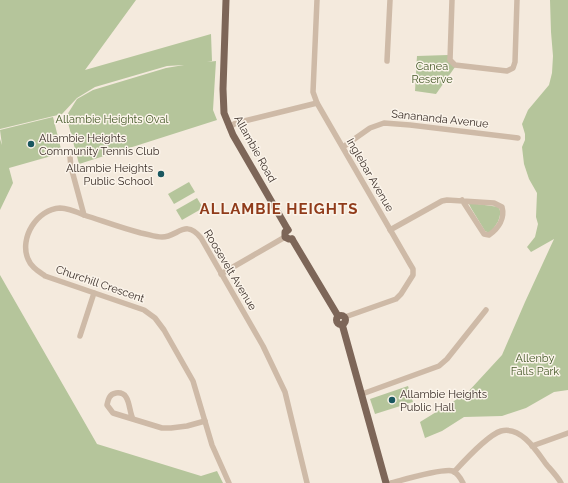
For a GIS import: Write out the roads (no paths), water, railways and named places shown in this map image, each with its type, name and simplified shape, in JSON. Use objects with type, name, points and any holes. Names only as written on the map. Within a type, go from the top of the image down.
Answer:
[{"type":"main road","name":"Allambie Road","points":[[226,0],[222,102],[224,113],[229,127],[288,235],[342,319],[386,483]]},
{"type":"street","name":"Inglebar Avenue","points":[[317,0],[313,92],[317,103],[413,269],[414,275],[396,299],[342,319]]},
{"type":"street","points":[[387,61],[390,0]]},
{"type":"street","points":[[452,0],[450,60],[452,63],[455,65],[507,71],[513,68],[515,62],[517,0]]},
{"type":"street","points":[[229,127],[236,123],[317,103]]},
{"type":"street","name":"Sanananda Avenue","points":[[343,147],[370,128],[384,123],[518,138]]},
{"type":"street","points":[[70,157],[71,167],[84,215]]},
{"type":"street","points":[[390,230],[442,201],[452,199],[494,203],[502,207],[502,219],[494,232],[489,235],[484,234],[462,200]]},
{"type":"street","name":"Churchill Crescent","points":[[84,215],[62,208],[48,211],[33,223],[26,242],[26,254],[28,261],[36,270],[46,276],[144,310],[155,318],[164,330],[193,381],[212,445],[229,483]]},
{"type":"street","name":"Roosevelt Avenue","points":[[84,215],[154,236],[170,236],[176,231],[187,229],[195,231],[201,238],[263,346],[286,392],[307,483]]},
{"type":"street","points":[[221,274],[288,235]]},
{"type":"street","points":[[80,336],[94,293]]},
{"type":"street","points":[[362,394],[439,366],[447,359],[486,310]]},
{"type":"street","points":[[133,419],[130,414],[127,397],[123,394],[117,393],[112,394],[108,398],[107,405],[114,413],[133,419],[162,428],[187,426],[205,422]]},
{"type":"street","points":[[454,472],[480,446],[500,431],[511,431],[520,435],[532,446],[561,483]]},
{"type":"street","points":[[532,446],[568,433]]},
{"type":"street","points":[[390,483],[445,470],[454,472],[463,483]]},
{"type":"place","name":"Allambie Heights Community Tennis Club","points":[[31,144]]},
{"type":"place","name":"Allambie Heights Public School","points":[[161,174]]},
{"type":"place","name":"Allambie Heights Public Hall","points":[[392,400]]},
{"type":"district","name":"ALLAMBIE HEIGHTS","points":[[279,209]]},
{"type":"park label","name":"Canea Reserve","points":[[432,72]]},
{"type":"park label","name":"Allambie Heights Oval","points":[[112,119]]},
{"type":"park label","name":"Allenby Falls Park","points":[[535,364]]}]
